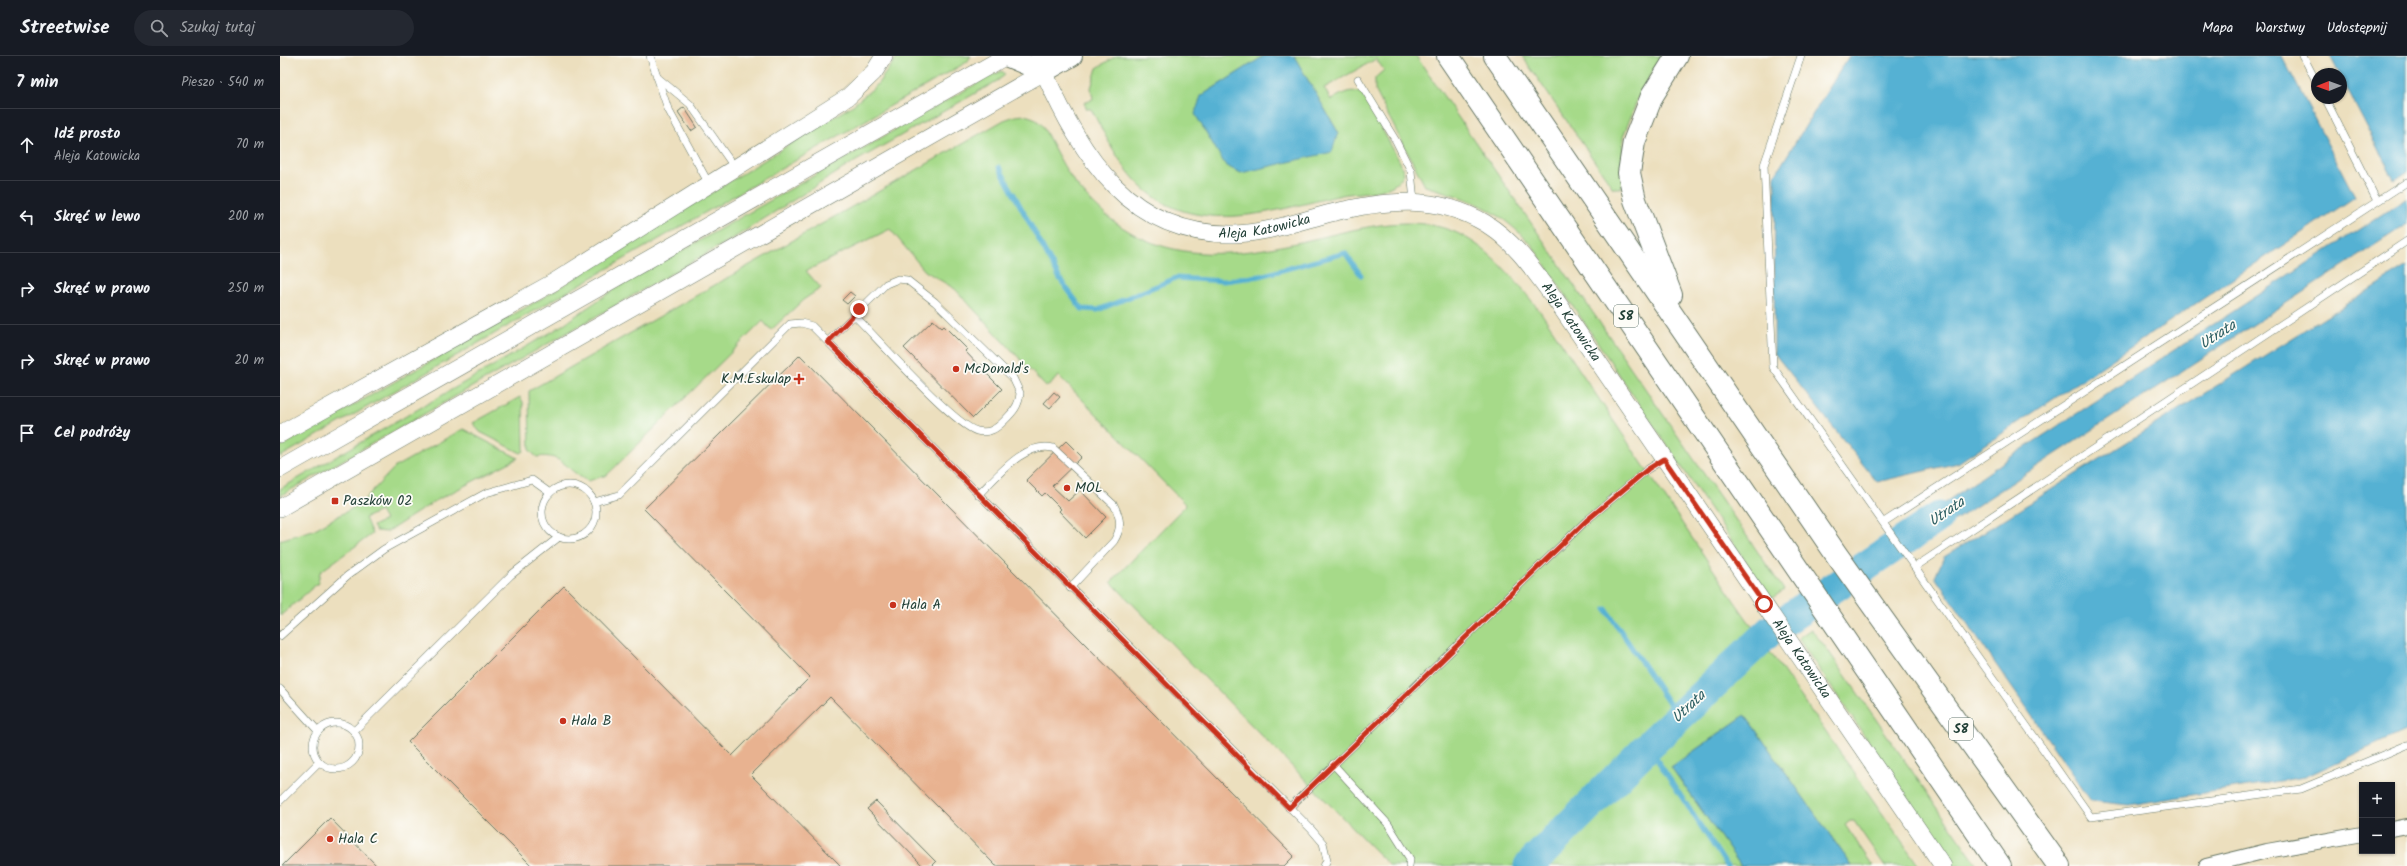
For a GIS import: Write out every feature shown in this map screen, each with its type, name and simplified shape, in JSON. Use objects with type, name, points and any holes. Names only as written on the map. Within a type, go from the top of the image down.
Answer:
[{"type":"highway","name":"S8","points":[[1448,56],[1831,615],[2000,866]]},
{"type":"highway","name":"S8","points":[[1495,56],[1690,338],[1836,554],[2058,866]]},
{"type":"highway","points":[[1677,56],[1652,96],[1634,142],[1629,173],[1635,200],[1664,278],[1690,338]]},
{"type":"main road","points":[[1006,56],[1043,64],[1072,56]]},
{"type":"street","points":[[280,434],[554,282],[848,97],[874,72],[884,56]]},
{"type":"street","points":[[280,469],[1006,56]]},
{"type":"street","points":[[280,508],[1043,64]]},
{"type":"street","name":"Aleja Katowicka","points":[[1043,64],[1065,116],[1102,172],[1133,203],[1154,217],[1172,224],[1220,233],[1249,232],[1366,205],[1414,201],[1440,204],[1464,212],[1486,224],[1507,240],[1523,257],[1558,303],[1943,866]]},
{"type":"street","points":[[2395,828],[2407,826]]},
{"type":"street","points":[[2206,866],[2267,851],[2359,835]]},
{"type":"lane","points":[[650,56],[668,110],[708,184]]},
{"type":"lane","points":[[1801,56],[1764,165],[1773,367],[2091,817],[2301,789],[2407,745]]},
{"type":"lane","points":[[2304,56],[2311,71]]},
{"type":"lane","points":[[656,76],[690,104],[735,168]]},
{"type":"lane","points":[[1358,79],[1396,140],[1411,171],[1414,201]]},
{"type":"lane","points":[[2328,104],[2377,201]]},
{"type":"lane","points":[[1884,522],[2407,182]]},
{"type":"lane","points":[[1915,567],[2407,241]]},
{"type":"lane","points":[[828,342],[875,292],[890,281],[898,279],[911,282],[1013,378],[1020,393],[1016,408],[996,429],[990,431],[977,431],[965,425],[940,403],[854,315]]},
{"type":"lane","points":[[594,502],[619,495],[790,324],[801,323],[812,326],[1323,843],[1327,860],[1324,866]]},
{"type":"lane","points":[[978,495],[1020,457],[1038,446],[1045,446],[1053,448],[1114,505],[1120,518],[1119,534],[1070,588]]},
{"type":"lane","points":[[1289,808],[1586,521],[1648,469],[1664,459]]},
{"type":"lane","points":[[280,636],[347,576],[384,549],[486,493],[532,480],[550,492]]},
{"type":"lane","points":[[566,485],[574,485],[586,491],[594,502],[595,520],[585,534],[569,539],[559,537],[551,533],[542,517],[542,508],[550,492],[566,485]]},
{"type":"lane","points":[[354,731],[511,575],[559,537]]},
{"type":"lane","points":[[280,689],[318,731]]},
{"type":"lane","points":[[280,694],[289,698]]},
{"type":"lane","points":[[336,723],[343,724],[354,731],[359,748],[353,762],[339,769],[325,766],[320,762],[316,756],[313,743],[318,731],[329,724],[336,723]]},
{"type":"lane","points":[[280,801],[320,762]]},
{"type":"lane","points":[[1333,764],[1388,824],[1410,859],[1410,866]]},
{"type":"green space","points":[[898,56],[971,56],[967,62],[280,457],[280,447],[544,297],[853,105],[876,86]]},
{"type":"green space","points":[[1116,56],[1264,56],[1201,96],[1338,132],[1294,56],[1416,56],[1784,590],[1771,599],[1531,244],[1518,231],[1482,206],[1425,186],[1375,90],[1375,78],[1384,70],[1376,59],[1324,88],[1331,100],[1343,93],[1351,91],[1360,93],[1364,96],[1400,162],[1404,173],[1400,180],[1386,189],[1378,191],[1342,195],[1258,214],[1230,216],[1203,215],[1177,209],[1152,195],[1130,174],[1124,166],[1091,109],[1087,109],[1084,103],[1093,99],[1091,88],[1097,68]]},
{"type":"green space","points":[[1522,56],[1662,56],[1640,93],[1623,137],[1622,188],[1613,188]]},
{"type":"green space","points":[[1002,71],[1005,75],[997,81],[849,165],[732,239],[280,496],[280,489],[555,330],[616,288],[990,76]]},
{"type":"green space","points":[[1025,115],[1034,118],[1042,125],[1064,165],[1079,188],[1108,216],[1137,236],[1168,248],[1200,253],[1233,253],[1267,249],[1369,227],[1399,223],[1414,223],[1443,228],[1457,233],[1482,248],[1503,268],[1540,311],[1735,602],[1919,866],[1885,866],[1854,821],[1850,821],[1845,825],[1873,866],[1852,866],[1745,715],[1671,767],[1741,866],[1390,866],[1111,582],[1186,505],[1059,376],[1046,387],[955,289],[925,271],[890,229],[806,271],[821,288],[803,300],[771,330],[763,321],[607,475],[588,481],[559,460],[546,457],[537,457],[530,451],[529,391],[1004,120],[1015,116]]},
{"type":"green space","points":[[520,397],[523,402],[524,451],[521,453],[480,432],[473,423]]},
{"type":"green space","points":[[463,429],[518,458],[437,500],[387,532],[376,531],[373,526],[385,520],[380,511],[365,518],[372,534],[320,572],[318,583],[280,616],[280,540],[313,530],[351,509],[362,502],[395,467]]},
{"type":"green space","points":[[1811,629],[1827,649],[1978,866],[1953,866],[1798,638]]},
{"type":"water","points":[[1264,56],[1294,56],[1338,132],[1332,152],[1241,173],[1226,166],[1195,114],[1201,96]]},
{"type":"water","points":[[1849,56],[2282,56],[2355,197],[1958,463],[1877,482],[1774,353],[1775,175]]},
{"type":"water","points":[[2330,56],[2407,56],[2407,171],[2394,180],[2347,89],[2347,68],[2336,68]]},
{"type":"water","points":[[2407,198],[2407,224],[1949,524],[1909,547],[1901,536],[1940,506],[2018,452]]},
{"type":"water","points":[[2407,266],[2407,730],[2305,777],[2129,805],[2091,801],[1935,577],[1944,557]]},
{"type":"water","points":[[1745,715],[1852,866],[1741,866],[1671,767]]},
{"type":"building","points":[[684,107],[697,127],[691,131],[678,112]]},
{"type":"building","points":[[850,292],[855,296],[847,304],[842,300]]},
{"type":"building","name":"McDonald's","points":[[933,320],[942,328],[944,326],[967,349],[965,351],[980,367],[982,364],[989,371],[987,374],[1002,389],[973,418],[904,348]]},
{"type":"building","name":"Hala A","points":[[800,355],[1294,856],[1284,866],[996,866],[830,697],[751,775],[841,866],[532,866],[408,742],[564,586],[732,756],[810,677],[644,509]]},
{"type":"building","points":[[1054,392],[1060,397],[1050,408],[1044,403]]},
{"type":"building","points":[[1066,441],[1082,457],[1052,486],[1068,501],[1080,490],[1106,517],[1085,538],[1059,511],[1061,509],[1045,493],[1042,496],[1026,480]]},
{"type":"building","points":[[876,801],[936,862],[932,866],[923,866],[867,809]]},
{"type":"building","name":"Hala C","points":[[330,818],[377,866],[282,866]]},
{"type":"waterway","points":[[999,167],[1060,279],[1082,309],[1098,310],[1176,278],[1224,281],[1260,276],[1345,253],[1361,275]]},
{"type":"waterway","name":"Utrata","points":[[1529,866],[1648,746],[1771,630],[1939,517]]},
{"type":"waterway","points":[[1606,609],[1678,717]]},
{"type":"waterway","points":[[1648,746],[1727,866]]},
{"type":"place","name":"McDonald's","points":[[956,369]]},
{"type":"place","name":"K.M.Eskulap","points":[[799,379]]},
{"type":"place","name":"MOL","points":[[1067,488]]},
{"type":"place","name":"Paszków 02","points":[[335,501]]},
{"type":"place","name":"Hala A","points":[[893,605]]},
{"type":"place","name":"Hala B","points":[[563,721]]},
{"type":"place","name":"Hala C","points":[[330,839]]},
{"type":"route","points":[[859,309],[828,342],[1289,808],[1586,521],[1648,469],[1664,459],[1764,604]]}]
